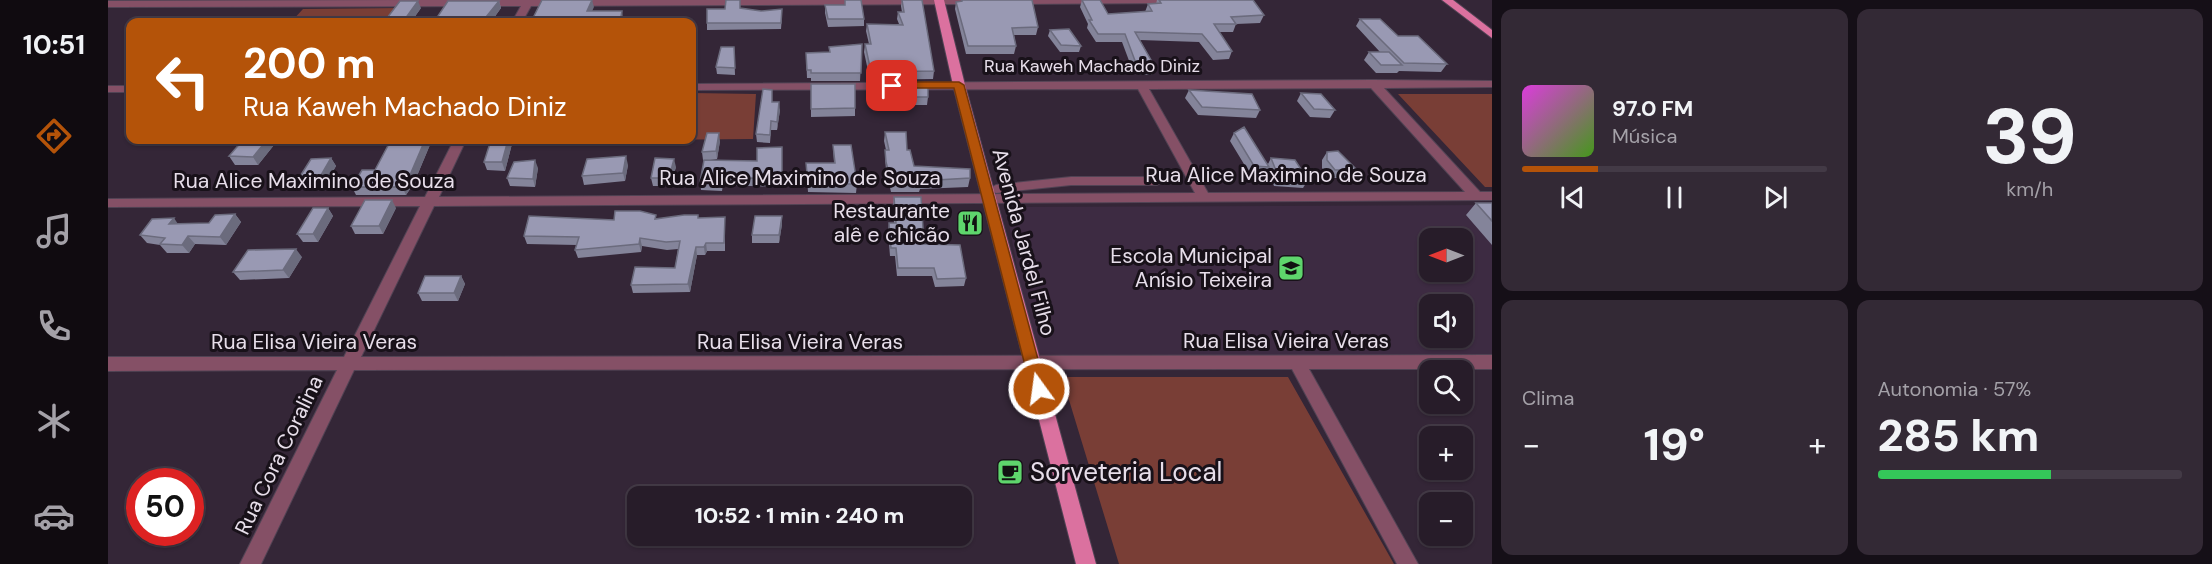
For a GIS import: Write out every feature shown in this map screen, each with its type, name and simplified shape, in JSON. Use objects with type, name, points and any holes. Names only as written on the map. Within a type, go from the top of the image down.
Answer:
[{"type":"main road","points":[[1447,0],[1492,35]]},
{"type":"main road","name":"Avenida Jardel Filho","points":[[939,1],[959,85],[1086,564]]},
{"type":"street","points":[[998,1],[1185,0]]},
{"type":"street","points":[[108,4],[986,1]]},
{"type":"street","points":[[520,18],[528,2]]},
{"type":"street","points":[[1373,83],[1475,195]]},
{"type":"street","points":[[1141,84],[1204,197]]},
{"type":"street","name":"Rua Kaweh Machado Diniz","points":[[696,87],[1492,84]]},
{"type":"street","points":[[108,89],[126,89]]},
{"type":"street","name":"Rua Cora Coralina","points":[[250,564],[457,144]]},
{"type":"street","points":[[988,194],[1071,181],[1157,181]]},
{"type":"street","name":"Rua Alice Maximino de Souza","points":[[108,203],[429,202],[988,194],[1204,197],[1492,196]]},
{"type":"street","name":"Rua Elisa Vieira Veras","points":[[108,364],[1492,362]]},
{"type":"street","points":[[1298,364],[1407,564]]},
{"type":"shaded area","points":[[403,8],[396,18],[295,18],[303,9]]},
{"type":"shaded area","points":[[696,93],[756,94],[753,139],[696,140]]},
{"type":"shaded area","points":[[1398,94],[1492,94],[1492,187],[1485,187]]},
{"type":"shaded area","points":[[1492,205],[1492,357],[1034,362],[1006,207]]},
{"type":"shaded area","points":[[1062,377],[1288,377],[1394,564],[1119,564]]},
{"type":"building","points":[[542,0],[592,0],[587,11],[622,11],[621,18],[533,18]]},
{"type":"building","points":[[726,0],[740,0],[740,8],[761,11],[782,9],[781,23],[707,23],[707,9],[725,9]]},
{"type":"building","points":[[845,0],[861,0],[864,19],[828,19],[825,5],[845,5]]},
{"type":"building","points":[[902,0],[922,0],[934,71],[871,72],[865,44],[871,44],[867,24],[903,25],[898,12],[904,12]]},
{"type":"building","points":[[962,0],[1032,0],[1038,27],[1012,28],[1016,46],[968,46],[956,2]]},
{"type":"building","points":[[1082,0],[1100,0],[1108,14],[1152,11],[1148,4],[1161,3],[1159,0],[1253,0],[1264,15],[1231,17],[1236,24],[1214,24],[1232,51],[1217,52],[1202,34],[1135,32],[1155,67],[1137,66],[1125,34],[1098,34],[1089,20],[1092,20]]},
{"type":"building","points":[[400,1],[418,1],[406,18],[387,18]]},
{"type":"building","points":[[448,1],[499,1],[485,18],[437,18]]},
{"type":"building","points":[[1360,19],[1380,19],[1398,36],[1418,36],[1447,64],[1404,63]]},
{"type":"building","points":[[1069,29],[1081,46],[1061,45],[1050,30]]},
{"type":"building","points":[[862,44],[861,73],[811,73],[811,70],[807,70],[806,53],[830,52],[829,47]]},
{"type":"building","points":[[721,47],[734,47],[735,68],[716,67]]},
{"type":"building","points":[[1369,52],[1389,52],[1402,65],[1381,65]]},
{"type":"building","points":[[811,84],[855,84],[855,108],[811,109]]},
{"type":"building","points":[[901,84],[928,84],[928,97],[903,97]]},
{"type":"building","points":[[763,89],[772,90],[772,102],[779,102],[777,122],[771,121],[770,135],[756,134]]},
{"type":"building","points":[[1189,90],[1252,94],[1260,110],[1202,107]]},
{"type":"building","points":[[1301,93],[1321,94],[1335,110],[1314,109]]},
{"type":"building","points":[[1244,127],[1269,167],[1254,166],[1234,133]]},
{"type":"building","points":[[885,132],[906,132],[907,150],[910,150],[914,166],[970,169],[970,178],[920,181],[921,184],[892,184],[886,162],[885,150],[889,150]]},
{"type":"building","points":[[707,133],[719,133],[716,151],[702,152]]},
{"type":"building","points":[[240,144],[264,144],[253,157],[229,156]]},
{"type":"building","points":[[389,144],[423,144],[410,175],[402,187],[352,187],[362,170],[375,170]]},
{"type":"building","points":[[490,144],[507,144],[502,162],[484,162]]},
{"type":"building","points":[[833,145],[851,145],[857,184],[808,184],[806,163],[835,163]]},
{"type":"building","points":[[782,147],[782,179],[722,177],[721,183],[700,182],[704,160],[757,161],[757,148]]},
{"type":"building","points":[[1338,151],[1357,170],[1335,170],[1327,160],[1327,152]]},
{"type":"building","points":[[626,156],[623,173],[582,176],[587,159]]},
{"type":"building","points":[[331,158],[320,177],[299,178],[311,159]]},
{"type":"building","points":[[655,158],[674,159],[669,178],[651,178]]},
{"type":"building","points":[[1271,158],[1295,160],[1308,180],[1279,178]]},
{"type":"building","points":[[535,160],[533,179],[507,178],[514,162]]},
{"type":"building","points":[[894,197],[921,197],[924,244],[960,245],[966,278],[937,279],[934,268],[898,268],[896,248],[891,248],[889,223],[896,223]]},
{"type":"building","points":[[365,200],[392,200],[379,226],[351,226]]},
{"type":"building","points":[[1476,203],[1492,203],[1492,221]]},
{"type":"building","points":[[313,208],[328,208],[313,234],[297,234]]},
{"type":"building","points":[[615,211],[640,211],[656,215],[655,219],[684,215],[698,215],[698,218],[725,217],[724,243],[706,243],[704,247],[696,247],[688,284],[631,285],[635,267],[675,268],[680,241],[666,242],[640,238],[639,244],[575,250],[579,237],[524,236],[529,216],[614,220]]},
{"type":"building","points":[[235,214],[220,237],[188,236],[182,245],[160,244],[165,238],[140,235],[152,219],[174,218],[169,224],[209,223],[215,215]]},
{"type":"building","points":[[755,216],[782,216],[779,235],[752,235]]},
{"type":"building","points":[[296,249],[283,270],[233,272],[248,250]]},
{"type":"building","points":[[425,276],[461,276],[454,293],[418,293]]},
{"type":"place","name":"Restaurante alê e chicão","points":[[970,223]]},
{"type":"place","name":"Escola Municipal Anísio Teixeira","points":[[1291,268]]},
{"type":"place","name":"Sorveteria Local","points":[[1010,472]]},
{"type":"route","points":[[892,86],[959,85],[1039,389]]}]
